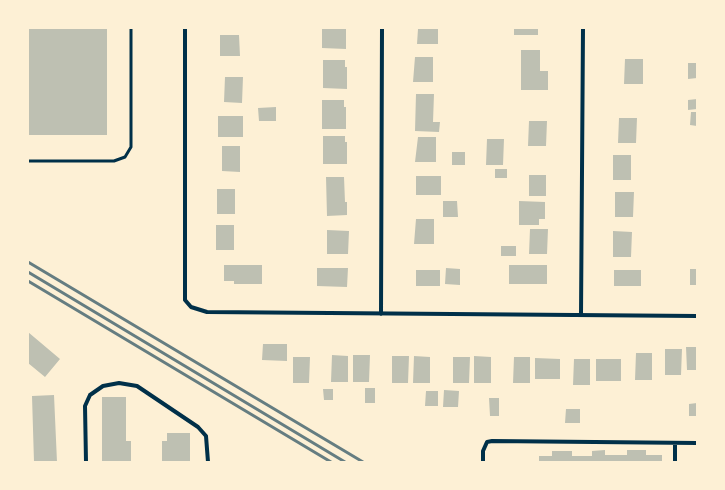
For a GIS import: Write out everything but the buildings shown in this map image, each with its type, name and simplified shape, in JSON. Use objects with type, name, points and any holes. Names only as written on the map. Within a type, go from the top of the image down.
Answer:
[{"type":"street","points":[[185,28],[185,300],[190,307],[207,312],[697,316]]},
{"type":"street","points":[[381,314],[382,28]]},
{"type":"street","points":[[581,315],[583,28]]},
{"type":"street","points":[[86,462],[85,406],[90,395],[103,386],[119,383],[137,386],[198,427],[206,436],[208,462]]},
{"type":"street","points":[[483,462],[484,446],[487,442],[492,441],[697,443]]},
{"type":"street","points":[[675,443],[675,462]]},
{"type":"lane","points":[[28,161],[114,161],[125,157],[131,147],[131,28]]},
{"type":"railway","points":[[28,262],[363,462]]},
{"type":"railway","points":[[28,272],[345,462]]},
{"type":"railway","points":[[28,281],[331,462]]}]
